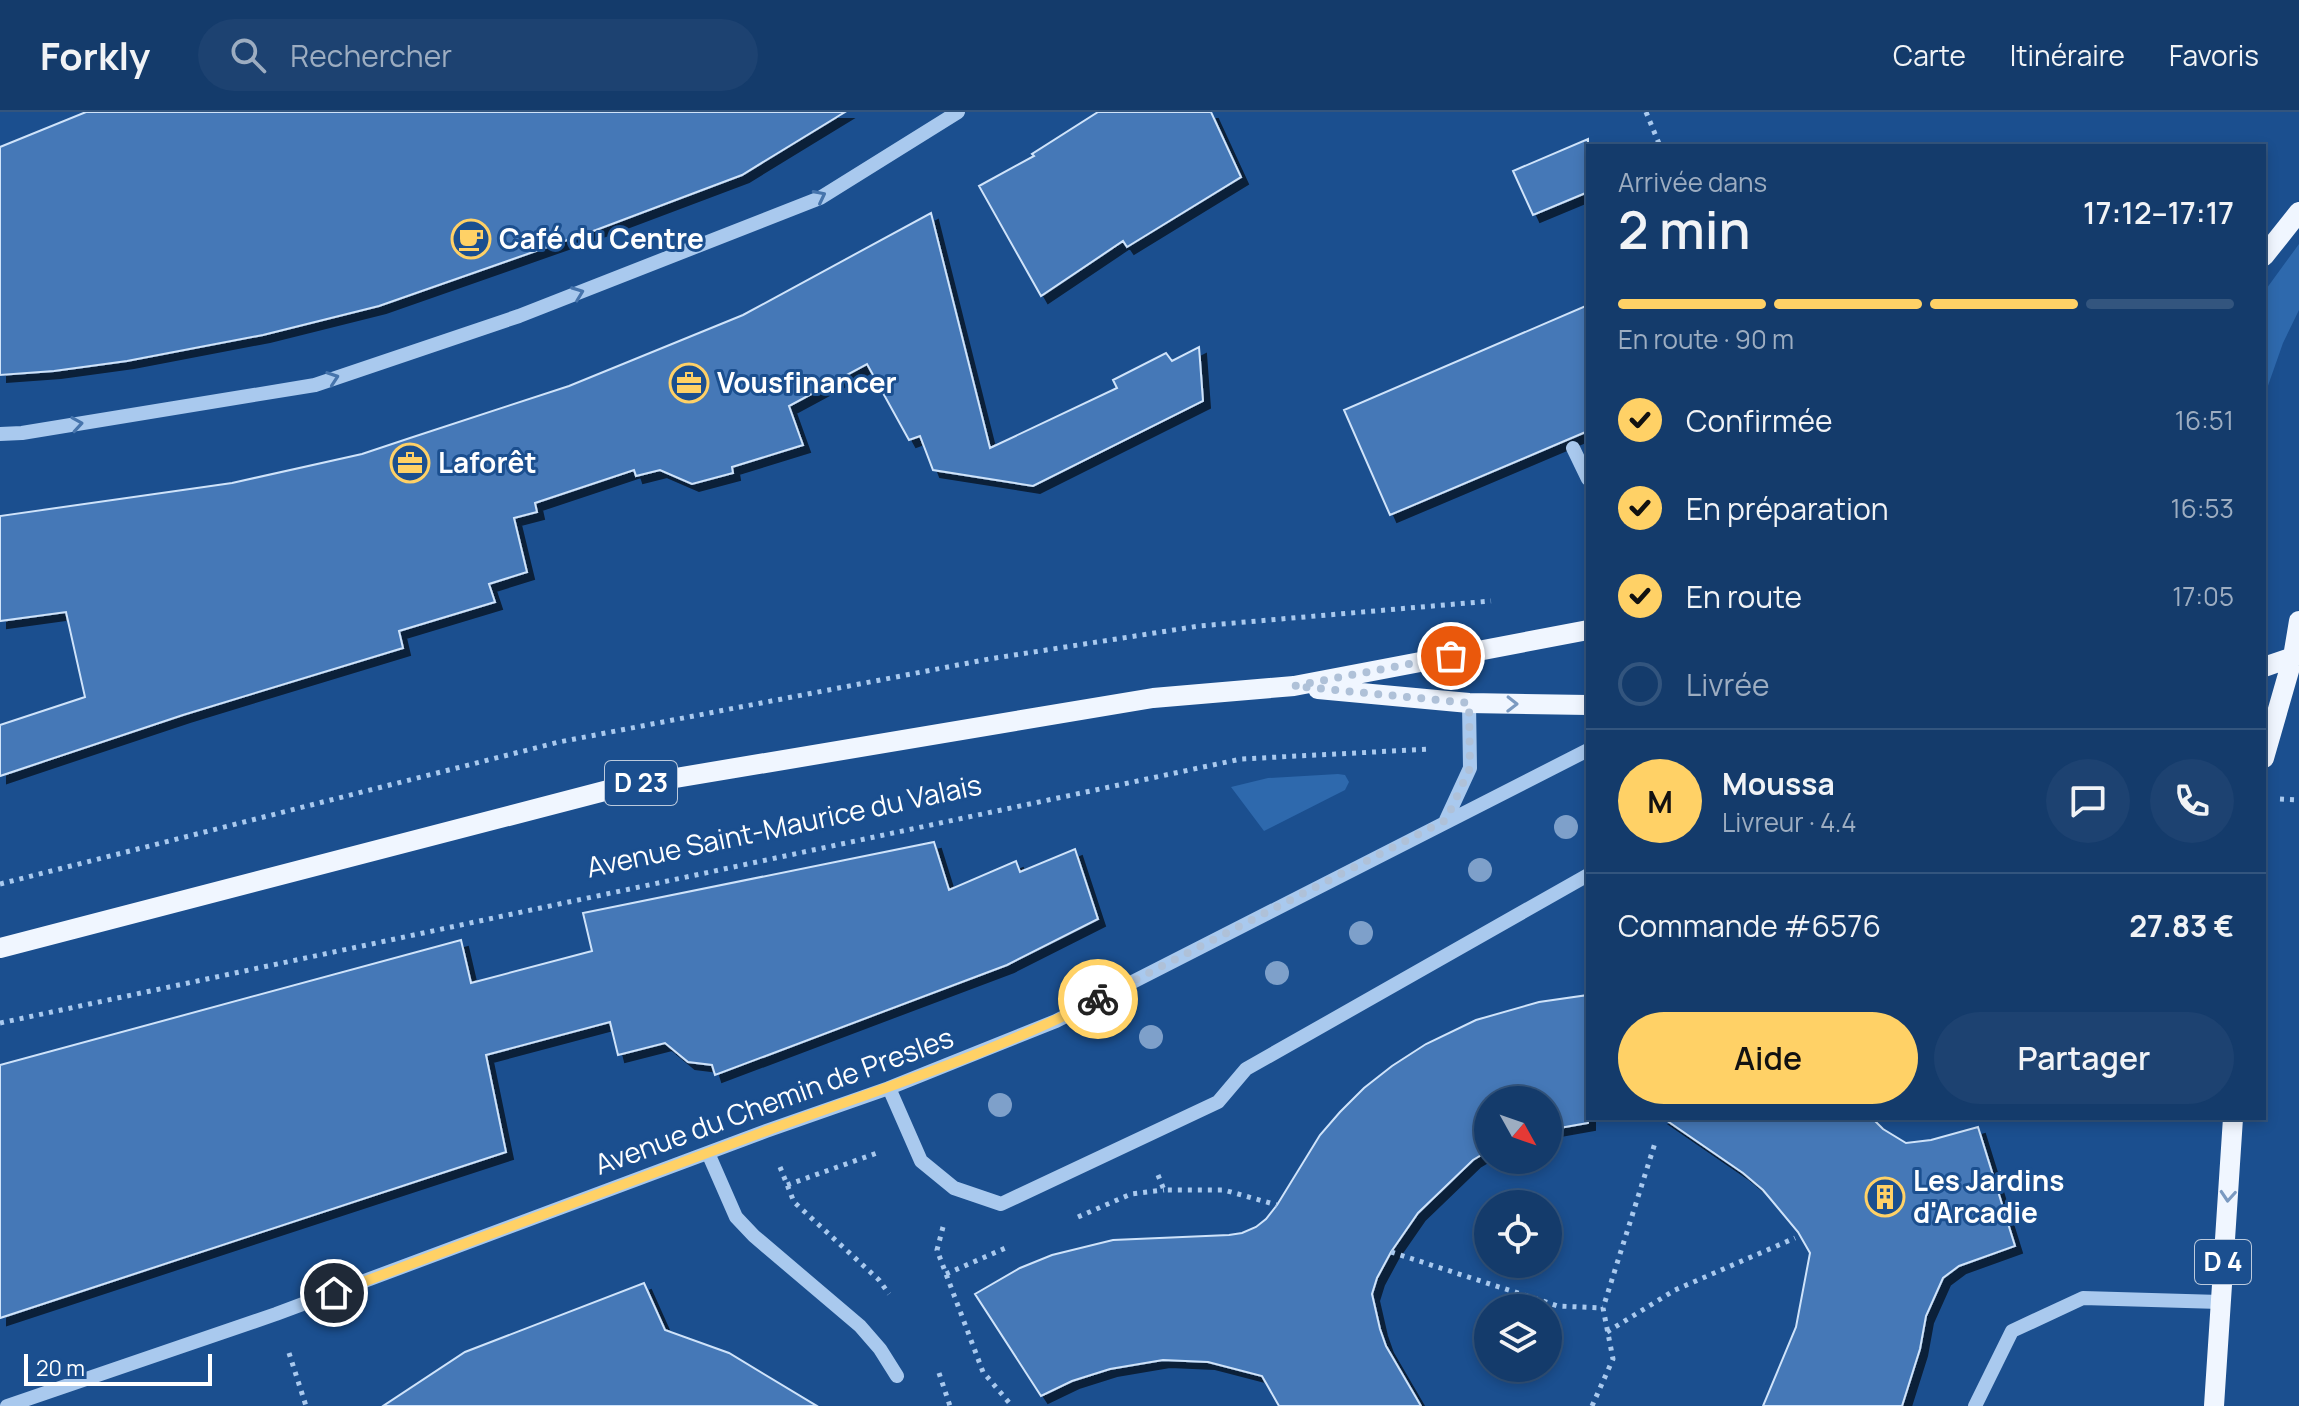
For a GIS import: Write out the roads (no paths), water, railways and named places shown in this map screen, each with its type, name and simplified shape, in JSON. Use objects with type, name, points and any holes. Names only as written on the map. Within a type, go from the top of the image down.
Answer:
[{"type":"main road","points":[[2266,253],[2299,212]]},
{"type":"main road","points":[[2299,621],[2296,654],[2299,694]]},
{"type":"main road","points":[[1513,644],[1586,630]]},
{"type":"main road","points":[[1513,644],[1586,644]]},
{"type":"main road","name":"Avenue Saint-Maurice du Valais","points":[[0,948],[616,788],[1153,698],[1294,686],[1513,644]]},
{"type":"main road","points":[[2266,653],[2296,654]]},
{"type":"main road","points":[[2266,666],[2296,654]]},
{"type":"main road","points":[[2266,752],[2296,654]]},
{"type":"main road","name":"Avenue Saint-Maurice du Valais","points":[[1294,686],[1469,703],[1586,705]]},
{"type":"main road","name":"D 4","points":[[2214,1406],[2233,1120]]},
{"type":"street","points":[[0,434],[315,385],[519,316],[820,198],[958,112]]},
{"type":"street","points":[[1573,448],[1586,475]]},
{"type":"street","points":[[1446,820],[1470,768],[1469,703]]},
{"type":"street","name":"Avenue du Chemin de Presles","points":[[7,1406],[276,1314],[889,1088],[1056,1021],[1586,751]]},
{"type":"street","points":[[889,1088],[921,1161],[954,1188],[1001,1204],[1218,1102],[1246,1069],[1586,876]]},
{"type":"street","points":[[708,1153],[736,1217],[860,1326],[897,1376]]},
{"type":"street","points":[[1975,1406],[2012,1331],[2083,1298],[2220,1302]]},
{"type":"place","name":"Café du Centre","points":[[471,239]]},
{"type":"place","name":"Vousfinancer","points":[[689,383]]},
{"type":"place","name":"Laforêt","points":[[410,463]]},
{"type":"place","name":"Les Jardins d'Arcadie","points":[[1885,1197]]}]
